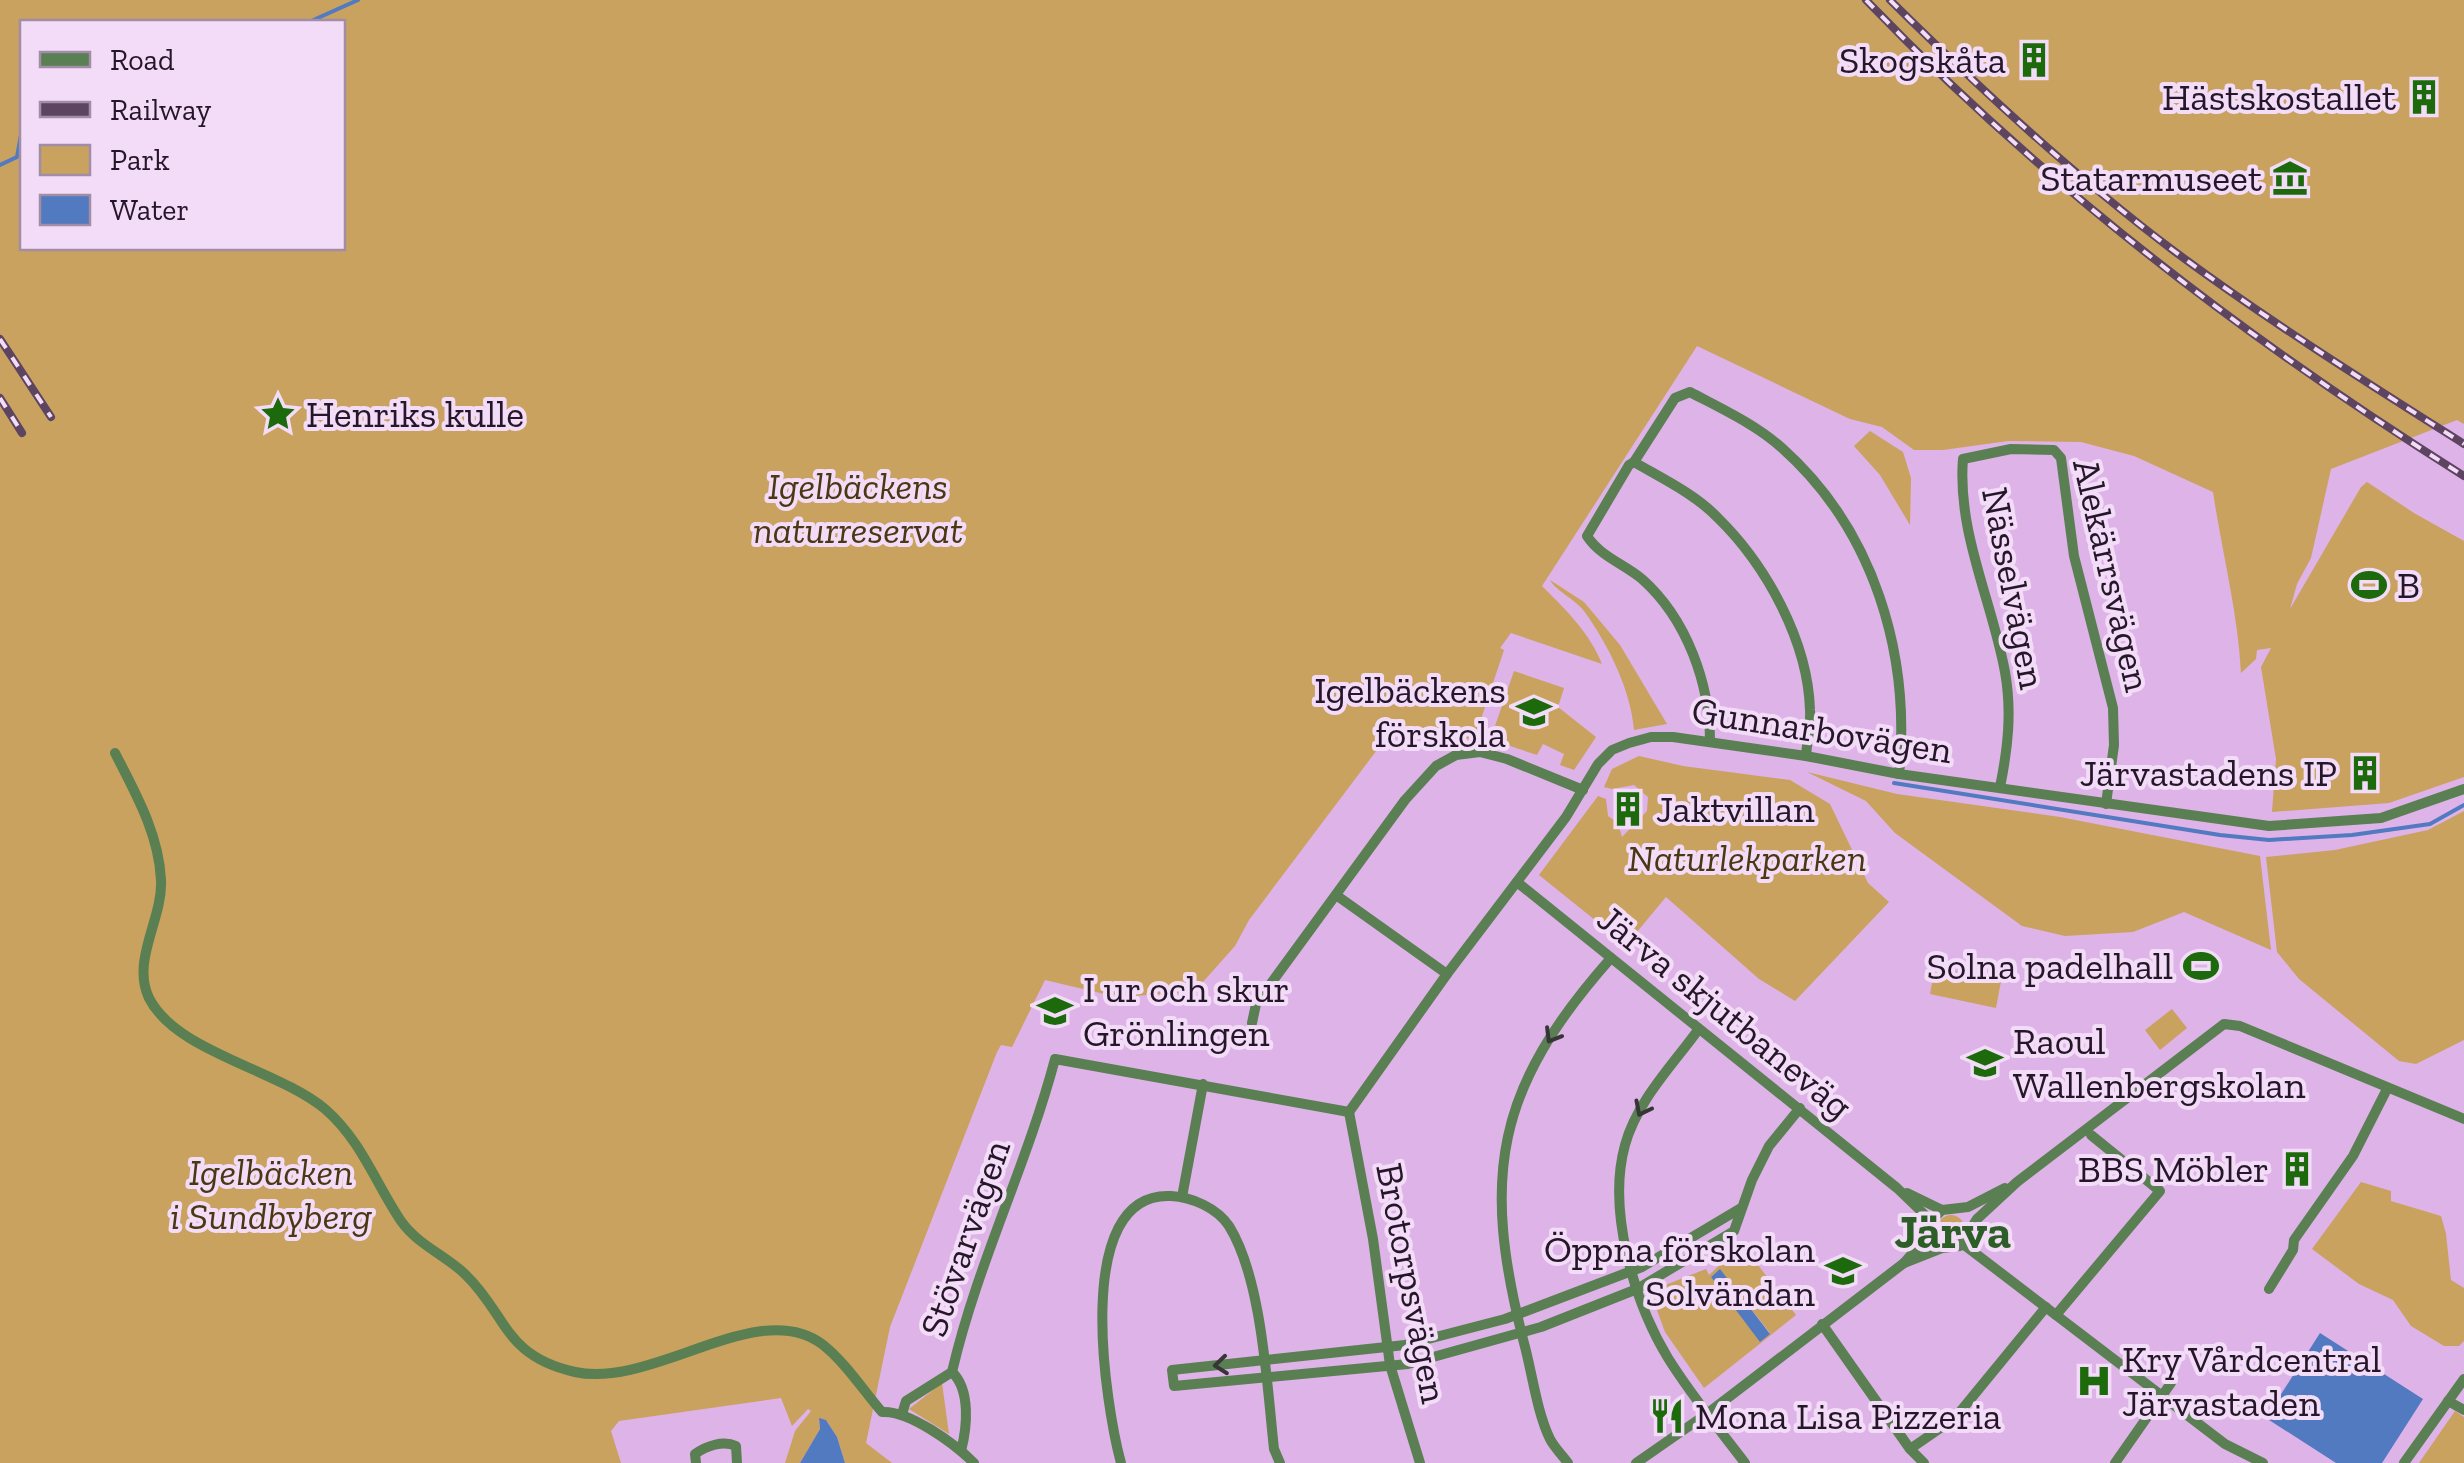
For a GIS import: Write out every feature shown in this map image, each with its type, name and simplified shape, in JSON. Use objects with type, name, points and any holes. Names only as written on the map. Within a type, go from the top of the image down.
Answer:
[{"type":"street","points":[[1710,742],[1708,698],[1680,628],[1642,579],[1593,546],[1587,536],[1629,465],[1676,398],[1690,392],[1743,420],[1796,462],[1842,516],[1876,579],[1892,634],[1903,732],[1899,774]]},
{"type":"street","name":"Alekärrsvägen","points":[[1962,459],[2012,449],[2054,450],[2061,458],[2074,556],[2113,708],[2114,744],[2106,804]]},
{"type":"street","name":"Nässelvägen","points":[[1962,459],[1960,484],[1970,539],[2006,674],[2010,725],[2000,787]]},
{"type":"street","points":[[1634,462],[1687,492],[1718,518],[1770,583],[1788,616],[1809,692],[1806,756]]},
{"type":"street","name":"Gunnarbovägen","points":[[1349,1112],[1598,764],[1612,750],[1629,743],[1673,737],[1899,774],[2269,826],[2381,818],[2464,789]]},
{"type":"street","points":[[1252,1023],[1256,1004],[1420,782],[1436,766],[1456,755],[1480,752],[1583,790]]},
{"type":"street","points":[[115,753],[148,822],[160,869],[161,892],[143,970],[150,1001],[182,1035],[273,1077],[324,1109],[375,1172],[409,1232],[463,1272],[512,1340],[565,1369],[605,1374],[633,1370],[760,1330],[798,1331],[822,1344],[882,1412],[902,1414],[974,1463]]},
{"type":"street","name":"Järva skjutbaneväg","points":[[1517,882],[1800,1108],[1828,1135],[1932,1210]]},
{"type":"street","points":[[1336,896],[1448,974]]},
{"type":"street","points":[[1568,1463],[1550,1438],[1506,1268],[1500,1186],[1508,1128],[1531,1073],[1558,1026],[1611,958]]},
{"type":"street","points":[[1904,1263],[1963,1244],[1969,1230],[2017,1182],[2224,1024],[2256,1033],[2464,1119]]},
{"type":"street","points":[[1698,1030],[1648,1096],[1625,1145],[1620,1230],[1631,1271],[1666,1355],[1745,1463]]},
{"type":"street","name":"Stövarvägen","points":[[902,1414],[906,1401],[952,1372],[1012,1181],[1039,1119],[1055,1058],[1203,1084]]},
{"type":"street","points":[[1182,1197],[1203,1084],[1349,1112]]},
{"type":"street","points":[[2268,1288],[2293,1250],[2294,1240],[2353,1156],[2386,1089]]},
{"type":"street","points":[[1741,1208],[1631,1271],[1518,1314],[1414,1343],[1172,1370],[1174,1386],[1419,1361],[1522,1332],[1638,1289],[1734,1231],[1769,1146],[1800,1108]]},
{"type":"street","name":"Brotorpsvägen","points":[[1349,1112],[1373,1239],[1390,1365],[1420,1463]]},
{"type":"street","points":[[2056,1315],[2160,1191],[2091,1134]]},
{"type":"street","points":[[1932,1210],[1958,1210],[2017,1182]]},
{"type":"street","points":[[1121,1463],[1111,1428],[1100,1311],[1107,1261],[1116,1234],[1133,1210],[1166,1195],[1205,1205],[1229,1226],[1246,1268],[1264,1360],[1274,1448],[1280,1463]]},
{"type":"street","points":[[1636,1463],[1708,1414],[1904,1263],[1930,1231],[1932,1210]]},
{"type":"street","points":[[1932,1210],[1930,1231],[1942,1248]]},
{"type":"street","points":[[1958,1210],[1966,1217],[1969,1230]]},
{"type":"street","points":[[1963,1244],[2225,1444],[2263,1463]]},
{"type":"street","points":[[1910,1449],[1955,1418],[2046,1308]]},
{"type":"street","points":[[1822,1324],[1910,1449],[1924,1463]]},
{"type":"street","points":[[952,1372],[963,1389],[966,1430],[961,1451]]},
{"type":"street","points":[[2404,1463],[2464,1379]]},
{"type":"street","points":[[2116,1463],[2171,1383]]},
{"type":"street","points":[[2448,1400],[2464,1410]]},
{"type":"street","points":[[696,1463],[695,1454],[703,1448],[728,1442],[736,1446],[736,1463]]},
{"type":"green space","name":"Igelbäckens naturreservat","points":[[0,0],[2464,0],[2464,424],[2457,420],[2331,469],[2311,558],[2297,584],[2290,609],[2367,482],[2464,541],[2464,777],[2389,803],[2272,812],[2276,759],[2261,667],[2271,648],[2257,650],[2256,659],[2241,673],[2213,492],[2134,456],[2081,442],[2008,441],[1914,450],[1882,427],[1850,419],[1697,346],[1542,586],[1584,632],[1602,664],[1511,633],[1500,648],[1504,650],[1475,737],[1438,744],[1425,742],[1395,726],[1249,920],[1235,946],[1194,992],[1117,997],[1045,980],[1012,1047],[1001,1045],[997,1052],[890,1327],[866,1443],[892,1463],[845,1463],[837,1437],[826,1420],[819,1419],[820,1429],[800,1463],[785,1463],[795,1431],[811,1411],[808,1409],[792,1426],[781,1398],[619,1421],[611,1431],[621,1463],[0,1463]]},
{"type":"green space","points":[[1870,431],[1903,452],[1911,478],[1910,525],[1880,475],[1854,446]]},
{"type":"green space","points":[[1550,580],[1584,602],[1620,645],[1667,724],[1634,730],[1623,683],[1602,638],[1580,607]]},
{"type":"green space","points":[[1514,671],[1564,688],[1558,707],[1596,737],[1574,770],[1560,765],[1564,754],[1543,744],[1537,755],[1495,741],[1500,728],[1495,726]]},
{"type":"green space","name":"Naturlekparken","points":[[1639,756],[1790,780],[1830,804],[1868,883],[1889,902],[1795,1001],[1759,979],[1666,897],[1626,945],[1539,875],[1598,796],[1606,799],[1608,816],[1618,823],[1622,837],[1647,811],[1648,797],[1634,785],[1604,787],[1612,769]]},
{"type":"green space","points":[[1807,772],[1897,794],[2060,817],[2260,856],[2271,950],[2184,912],[2133,932],[2065,936],[2022,926],[1895,833],[1866,801]]},
{"type":"green space","points":[[2464,811],[2464,1040],[2416,1064],[2399,1061],[2299,979],[2277,952],[2266,857],[2335,850],[2428,830]]},
{"type":"green space","points":[[1935,967],[2001,981],[1996,1008],[1930,994]]},
{"type":"green space","points":[[2172,1009],[2187,1028],[2160,1050],[2145,1030]]},
{"type":"green space","points":[[2361,1182],[2391,1191],[2391,1201],[2441,1216],[2451,1280],[2464,1288],[2464,1341],[2459,1346],[2444,1346],[2411,1326],[2393,1300],[2359,1284],[2312,1249]]},
{"type":"green space","points":[[1951,1215],[1960,1219],[1964,1228],[1960,1237],[1951,1241],[1942,1237],[1938,1228],[1942,1219]]},
{"type":"green space","points":[[1742,1244],[1796,1315],[1704,1388],[1665,1332],[1650,1291],[1706,1269],[1709,1275]],"holes":[[[1720,1270],[1770,1333],[1761,1341],[1711,1277]]]},
{"type":"green space","points":[[942,1383],[949,1434],[909,1409]]},
{"type":"green space","points":[[2455,1411],[2464,1417],[2464,1463],[2419,1463]]},
{"type":"water","points":[[1720,1269],[1770,1334],[1760,1342],[1711,1277]]},
{"type":"water","points":[[2320,1333],[2423,1399],[2382,1463],[2336,1463],[2266,1418]]},
{"type":"water","points":[[819,1418],[826,1420],[837,1437],[845,1463],[800,1463],[820,1429]]},
{"type":"waterway","points":[[313,20],[358,0]]},
{"type":"waterway","points":[[0,165],[17,157],[20,140]]},
{"type":"waterway","points":[[1894,783],[2269,840],[2352,835],[2430,824],[2464,805]]},
{"type":"railway","points":[[1866,0],[2004,133],[2150,256],[2304,370],[2464,476]]},
{"type":"railway","points":[[1890,0],[2028,130],[2136,222],[2281,326],[2464,444]]},
{"type":"railway","points":[[0,339],[51,417]]},
{"type":"railway","points":[[0,398],[22,433]]},
{"type":"place","name":"Skogskåta","points":[[2034,60]]},
{"type":"place","name":"Hästskostallet","points":[[2424,97]]},
{"type":"place","name":"Statarmuseet","points":[[2290,178]]},
{"type":"place","name":"Henriks kulle","points":[[278,414]]},
{"type":"place","name":"B","points":[[2369,585]]},
{"type":"place","name":"Igelbäckens förskola","points":[[1534,712]]},
{"type":"place","name":"Järvastadens IP","points":[[2365,773]]},
{"type":"place","name":"Jaktvillan","points":[[1628,809]]},
{"type":"place","name":"Solna padelhall","points":[[2201,966]]},
{"type":"place","name":"I ur och skur Grönlingen","points":[[1055,1011]]},
{"type":"place","name":"Raoul Wallenbergskolan","points":[[1985,1063]]},
{"type":"place","name":"BBS Möbler","points":[[2297,1169]]},
{"type":"place","name":"Öppna förskolan Solvändan","points":[[1843,1271]]},
{"type":"place","name":"Kry Vårdcentral Järvastaden","points":[[2094,1381]]},
{"type":"place","name":"Mona Lisa Pizzeria","points":[[1667,1416]]},
{"type":"district","name":"Järva","points":[[1953,1231]]},
{"type":"park label","name":"Igelbäcken i Sundbyberg","points":[[271,1194]]}]
